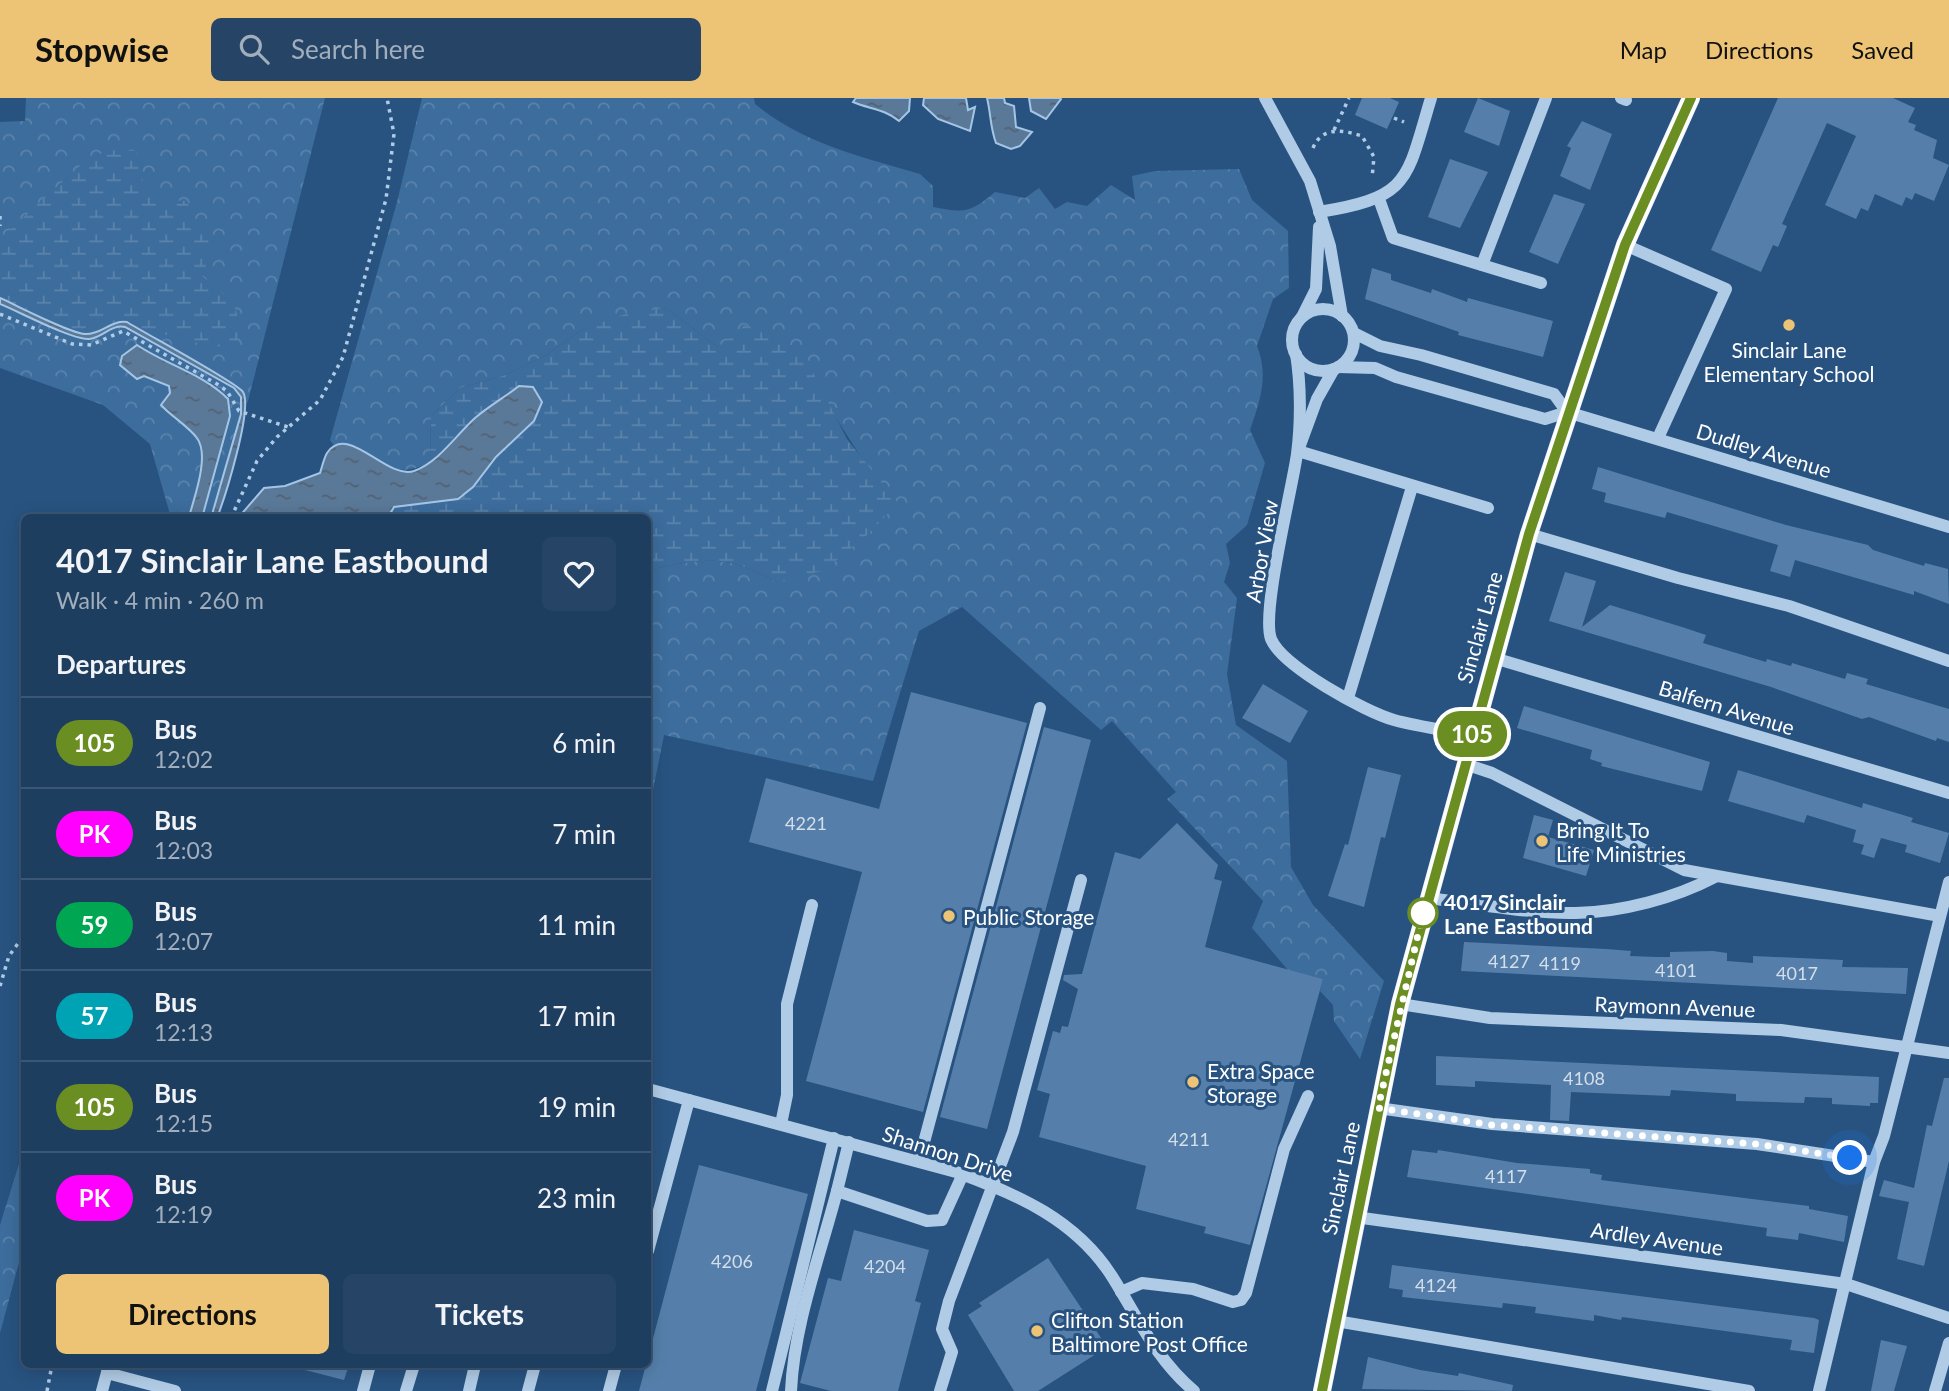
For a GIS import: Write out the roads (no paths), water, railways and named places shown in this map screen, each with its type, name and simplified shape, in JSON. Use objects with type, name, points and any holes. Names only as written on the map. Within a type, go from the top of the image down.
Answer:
[{"type":"main road","name":"Sinclair Lane","points":[[1322,1391],[1354,1217],[1400,1004],[1529,534],[1567,412],[1625,245],[1691,98]]},
{"type":"street","points":[[1265,98],[1310,181],[1330,246],[1342,316],[1353,333],[1380,346],[1421,355],[1554,394],[1567,412],[1545,419],[1396,377],[1375,368],[1312,368],[1296,354],[1293,336],[1311,301],[1318,280],[1319,212]]},
{"type":"street","points":[[1319,212],[1379,199],[1404,178],[1431,98]]},
{"type":"street","points":[[1482,265],[1546,98]]},
{"type":"street","points":[[1379,199],[1393,238],[1541,283]]},
{"type":"street","points":[[1625,245],[1726,289],[1658,438]]},
{"type":"street","points":[[1300,319],[1308,313],[1325,309],[1342,316]]},
{"type":"street","points":[[1336,368],[1352,352],[1353,333]]},
{"type":"street","name":"Arbor View","points":[[1296,354],[1300,377],[1298,451],[1270,605],[1270,637],[1277,649],[1302,672],[1392,720],[1472,736]]},
{"type":"street","name":"Arbor View","points":[[1298,451],[1317,399],[1336,368]]},
{"type":"street","name":"Dudley Avenue","points":[[1567,412],[1949,527]]},
{"type":"street","points":[[1298,451],[1488,508]]},
{"type":"street","points":[[1348,698],[1412,486]]},
{"type":"street","points":[[1529,534],[1678,578],[1789,606],[1949,661]]},
{"type":"street","name":"Balfern Avenue","points":[[1494,659],[1949,793]]},
{"type":"street","points":[[919,1161],[1040,708]]},
{"type":"street","points":[[1465,764],[1492,773],[1684,870],[1940,916]]},
{"type":"street","points":[[1427,898],[1576,913],[1658,898],[1715,877]]},
{"type":"street","points":[[940,1391],[952,1352],[942,1329],[949,1301],[1013,1132],[1081,880]]},
{"type":"street","points":[[1819,1391],[1874,1162],[1949,883]]},
{"type":"street","points":[[781,1124],[787,1095],[787,1004],[812,905]]},
{"type":"street","name":"Raymonn Avenue","points":[[1400,1004],[1490,1018],[1781,1030],[1949,1053]]},
{"type":"street","name":"Shannon Drive","points":[[651,1090],[919,1161],[993,1184],[1073,1230],[1097,1255],[1144,1334],[1170,1369],[1194,1391]]},
{"type":"street","points":[[1121,1292],[1142,1283],[1193,1289],[1233,1302],[1241,1300],[1246,1293],[1284,1149],[1308,1096]]},
{"type":"street","points":[[651,1240],[689,1100]]},
{"type":"street","points":[[1378,1108],[1492,1125],[1757,1144],[1874,1162]]},
{"type":"street","points":[[772,1391],[834,1138]]},
{"type":"street","points":[[791,1391],[792,1371],[805,1309],[849,1142]]},
{"type":"street","points":[[837,1191],[927,1221],[942,1220],[963,1174]]},
{"type":"street","name":"Ardley Avenue","points":[[1354,1217],[1846,1284],[1949,1318]]},
{"type":"street","points":[[1336,1321],[1749,1391]]},
{"type":"street","points":[[1935,1391],[1949,1342]]},
{"type":"street","points":[[363,1391],[369,1368]]},
{"type":"street","points":[[406,1391],[413,1368]]},
{"type":"street","points":[[469,1391],[474,1368]]},
{"type":"street","points":[[528,1391],[534,1368]]},
{"type":"street","points":[[609,1391],[615,1368]]},
{"type":"street","points":[[102,1391],[108,1369],[175,1391]]},
{"type":"water","points":[[856,98],[910,98],[909,111],[899,121],[883,112],[853,102]]},
{"type":"water","points":[[924,98],[966,98],[968,110],[975,107],[970,131],[938,119],[923,105]]},
{"type":"water","points":[[987,98],[1004,98],[1005,103],[1014,106],[1016,127],[1032,132],[1020,146],[1011,149],[996,143]]},
{"type":"water","points":[[1029,98],[1061,99],[1046,119],[1031,111]]},
{"type":"water","points":[[0,298],[57,325],[86,334],[116,323],[127,322],[243,392],[245,401],[241,434],[218,514],[212,514],[241,414],[241,397],[234,388],[125,327],[115,327],[94,338],[81,338],[0,304]]},
{"type":"water","points":[[137,345],[196,376],[228,399],[230,416],[203,514],[190,514],[202,466],[201,446],[197,438],[161,405],[170,393],[169,386],[144,376],[137,379],[120,365],[122,356]]},
{"type":"water","points":[[519,386],[533,387],[542,402],[534,421],[496,457],[473,487],[458,499],[394,507],[390,514],[241,514],[264,488],[285,486],[320,473],[327,453],[336,445],[356,447],[403,472],[414,471],[432,461],[486,409]]},
{"type":"place","name":"Sinclair Lane Elementary School","points":[[1789,325]]},
{"type":"place","name":"Bring It To Life Ministries","points":[[1542,841]]},
{"type":"place","name":"4017 Sinclair Lane Eastbound","points":[[1423,913]]},
{"type":"place","name":"Public Storage","points":[[949,916]]},
{"type":"place","name":"Extra Space Storage","points":[[1193,1082]]},
{"type":"place","name":"Clifton Station Baltimore Post Office","points":[[1037,1331]]}]
